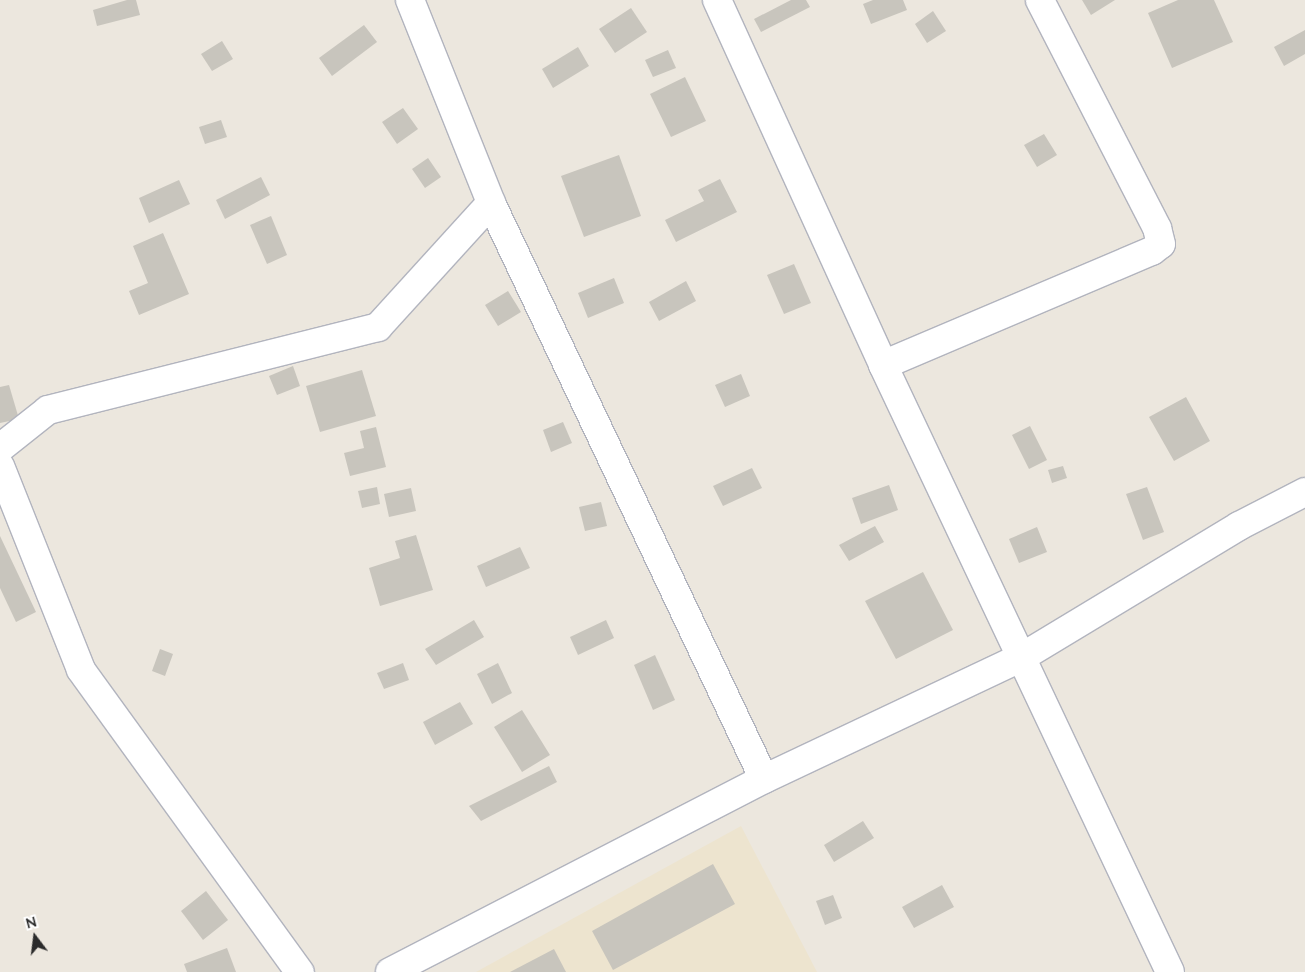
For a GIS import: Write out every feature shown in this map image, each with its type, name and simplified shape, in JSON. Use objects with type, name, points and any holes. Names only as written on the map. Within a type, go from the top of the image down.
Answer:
[{"type":"street","points":[[410,0],[491,203],[764,779]]},
{"type":"street","points":[[717,0],[883,365],[1170,972]]},
{"type":"street","points":[[883,365],[1152,251],[1161,244],[1157,228],[1040,0]]},
{"type":"street","points":[[0,448],[48,410],[378,327],[491,203]]},
{"type":"street","points":[[0,466],[82,670],[300,972]]},
{"type":"street","points":[[390,972],[764,779],[1022,657],[1239,526],[1305,492]]},
{"type":"shaded area","points":[[741,826],[817,972],[476,972]]},
{"type":"building","points":[[127,0],[136,0],[140,15],[97,26],[93,10]]},
{"type":"building","points":[[791,0],[806,0],[810,7],[761,32],[754,19]]},
{"type":"building","points":[[873,0],[903,0],[907,10],[871,24],[863,4]]},
{"type":"building","points":[[1082,0],[1115,0],[1091,15]]},
{"type":"building","points":[[1178,0],[1214,0],[1233,42],[1172,68],[1148,13]]},
{"type":"building","points":[[631,8],[647,32],[615,53],[599,29]]},
{"type":"building","points":[[933,11],[946,31],[927,43],[915,24]]},
{"type":"building","points":[[364,25],[377,42],[332,76],[319,58]]},
{"type":"building","points":[[1305,30],[1305,54],[1284,66],[1274,47]]},
{"type":"building","points":[[222,41],[233,59],[212,71],[201,54]]},
{"type":"building","points":[[578,47],[589,66],[553,88],[542,69]]},
{"type":"building","points":[[668,50],[676,68],[653,77],[645,60]]},
{"type":"building","points":[[685,77],[706,121],[671,137],[650,94]]},
{"type":"building","points":[[403,108],[418,129],[397,144],[382,122]]},
{"type":"building","points":[[221,120],[227,137],[205,144],[199,127]]},
{"type":"building","points":[[1044,134],[1057,155],[1037,167],[1024,145]]},
{"type":"building","points":[[619,155],[641,216],[584,237],[561,176]]},
{"type":"building","points":[[428,158],[441,177],[425,188],[412,169]]},
{"type":"building","points":[[261,177],[270,195],[225,219],[216,200]]},
{"type":"building","points":[[720,179],[737,212],[676,242],[665,220],[704,201],[698,190]]},
{"type":"building","points":[[179,180],[190,204],[149,223],[139,198]]},
{"type":"building","points":[[271,216],[287,255],[267,264],[250,225]]},
{"type":"building","points":[[163,233],[189,294],[139,315],[129,291],[148,283],[133,246]]},
{"type":"building","points":[[794,264],[811,303],[784,314],[767,275]]},
{"type":"building","points":[[614,278],[624,303],[588,318],[578,293]]},
{"type":"building","points":[[686,281],[696,301],[659,321],[649,302]]},
{"type":"building","points":[[508,291],[521,312],[498,326],[485,305]]},
{"type":"building","points":[[293,366],[300,386],[277,395],[269,376]]},
{"type":"building","points":[[362,370],[376,416],[320,432],[306,386]]},
{"type":"building","points":[[741,374],[750,396],[725,407],[715,385]]},
{"type":"building","points":[[9,385],[19,419],[0,423],[0,387]]},
{"type":"building","points":[[1186,397],[1210,441],[1174,461],[1149,417]]},
{"type":"building","points":[[563,422],[572,443],[551,452],[543,430]]},
{"type":"building","points":[[1030,426],[1047,460],[1029,469],[1012,435]]},
{"type":"building","points":[[376,427],[386,467],[350,476],[344,453],[364,448],[360,431]]},
{"type":"building","points":[[1063,466],[1067,478],[1052,483],[1048,470]]},
{"type":"building","points":[[752,468],[762,488],[723,506],[713,486]]},
{"type":"building","points":[[889,485],[898,510],[861,524],[852,498]]},
{"type":"building","points":[[377,487],[380,504],[362,508],[358,491]]},
{"type":"building","points":[[1147,487],[1164,532],[1143,540],[1126,494]]},
{"type":"building","points":[[411,488],[416,511],[389,517],[384,494]]},
{"type":"building","points":[[601,502],[607,526],[585,531],[579,507]]},
{"type":"building","points":[[875,526],[884,542],[849,561],[839,545]]},
{"type":"building","points":[[1037,527],[1047,552],[1019,563],[1009,539]]},
{"type":"building","points":[[416,535],[433,590],[380,606],[369,568],[400,558],[395,541]]},
{"type":"building","points":[[0,536],[36,612],[16,622],[0,588]]},
{"type":"building","points":[[520,547],[530,568],[486,587],[477,566]]},
{"type":"building","points":[[923,572],[953,630],[896,659],[865,601]]},
{"type":"building","points":[[474,620],[484,637],[436,665],[425,649]]},
{"type":"building","points":[[606,620],[614,638],[578,655],[570,637]]},
{"type":"building","points":[[160,649],[173,654],[165,676],[152,671]]},
{"type":"building","points":[[655,655],[675,700],[653,710],[634,665]]},
{"type":"building","points":[[403,663],[409,680],[384,689],[377,673]]},
{"type":"building","points":[[498,663],[512,693],[492,704],[477,674]]},
{"type":"building","points":[[460,702],[473,724],[435,745],[423,722]]},
{"type":"building","points":[[522,710],[550,755],[522,772],[494,727]]},
{"type":"building","points":[[549,766],[557,782],[481,821],[469,806]]},
{"type":"building","points":[[863,821],[874,838],[834,862],[824,845]]},
{"type":"building","points":[[713,864],[735,904],[613,970],[592,931]]},
{"type":"building","points":[[942,885],[954,907],[914,928],[902,907]]},
{"type":"building","points":[[206,891],[228,920],[203,940],[181,911]]},
{"type":"building","points":[[833,895],[842,918],[825,925],[816,901]]},
{"type":"building","points":[[227,948],[236,972],[187,972],[184,964]]},
{"type":"building","points":[[554,949],[566,972],[510,972]]}]
